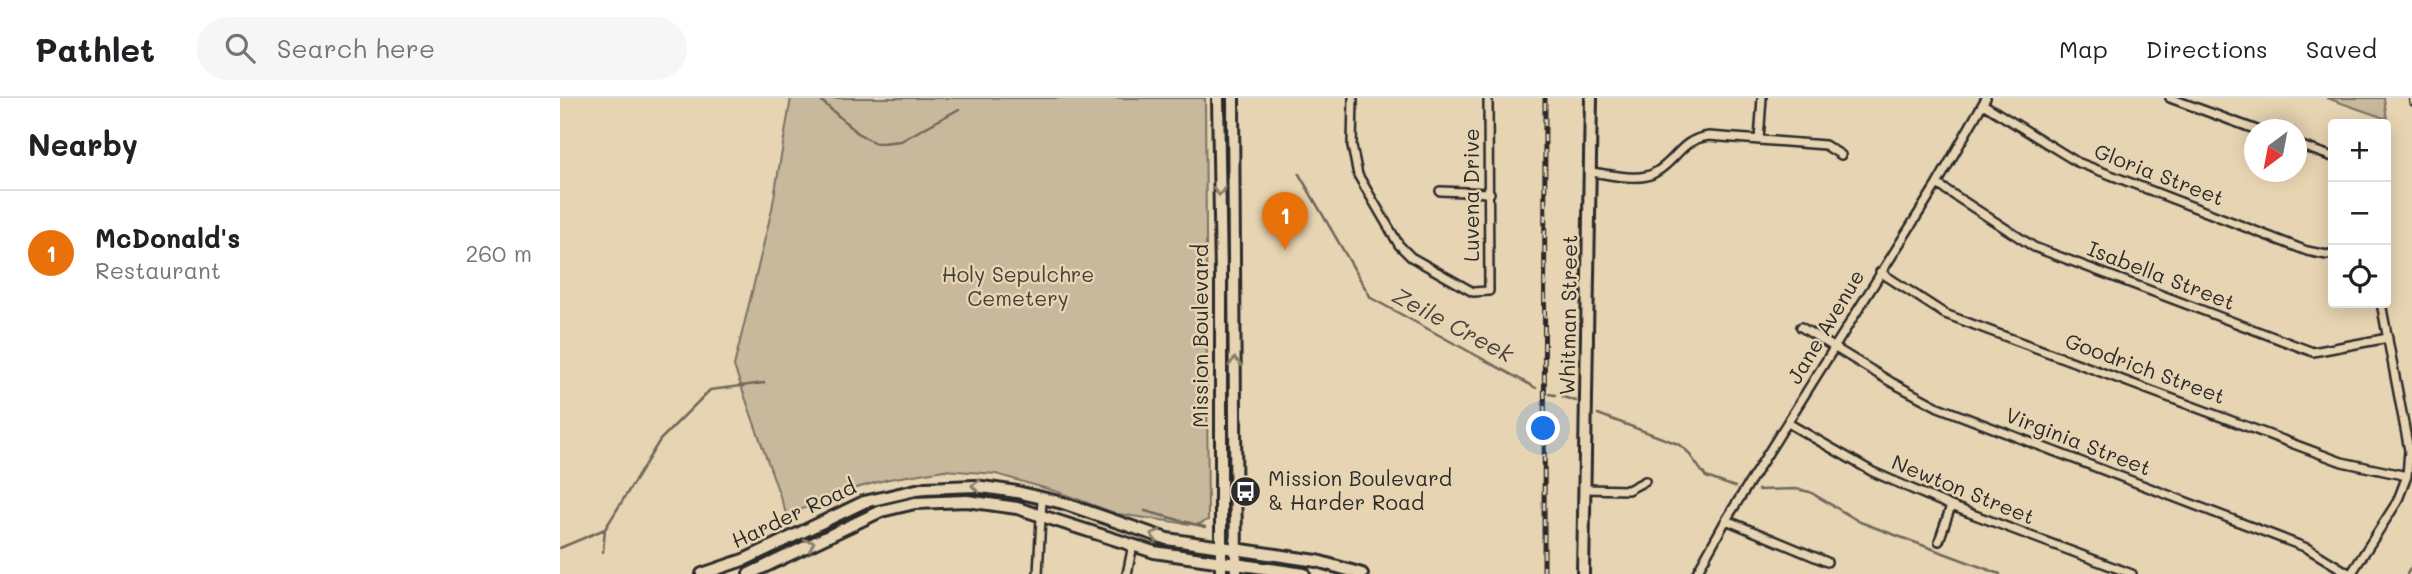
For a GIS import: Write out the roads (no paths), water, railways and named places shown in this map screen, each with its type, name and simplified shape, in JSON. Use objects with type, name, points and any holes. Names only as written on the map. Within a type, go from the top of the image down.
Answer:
[{"type":"street","name":"Mission Boulevard","points":[[1218,98],[1221,568]]},
{"type":"street","name":"Mission Boulevard","points":[[1233,98],[1236,570]]},
{"type":"street","name":"Luvena Drive","points":[[1353,98],[1352,146],[1358,175],[1399,245],[1411,257],[1473,292],[1489,291],[1488,98]]},
{"type":"street","name":"Whitman Street","points":[[1583,574],[1591,98]]},
{"type":"street","points":[[1759,140],[1762,98]]},
{"type":"street","points":[[2170,98],[2244,125]]},
{"type":"street","name":"Jane Avenue","points":[[1696,574],[1726,520],[1937,184],[1985,101]]},
{"type":"street","name":"Gloria Street","points":[[1985,101],[2077,162],[2307,251],[2328,255]]},
{"type":"street","points":[[1591,172],[1633,177],[1656,173],[1695,138],[1709,136],[1825,145],[1841,155]]},
{"type":"street","points":[[2307,148],[2328,155]]},
{"type":"street","name":"Isabella Street","points":[[1937,184],[2034,247],[2313,352],[2388,338]]},
{"type":"street","points":[[1440,191],[1490,193]]},
{"type":"street","points":[[1220,229],[1227,247],[1228,278],[1234,284]]},
{"type":"street","name":"Goodrich Street","points":[[1880,272],[1945,314],[2342,461],[2407,476]]},
{"type":"street","points":[[2350,574],[2397,502],[2407,476],[2409,450],[2382,308]]},
{"type":"street","name":"Virginia Street","points":[[1801,327],[1938,407],[2307,548],[2350,574]]},
{"type":"street","name":"Newton Street","points":[[1788,423],[1873,472],[1951,506],[2132,574]]},
{"type":"street","points":[[1586,489],[1628,490],[1645,481]]},
{"type":"street","name":"Harder Road","points":[[702,574],[727,570],[841,511],[886,495],[925,488],[975,485],[1063,503],[1167,538],[1317,561],[1362,574]]},
{"type":"street","points":[[1038,574],[1042,499]]},
{"type":"street","name":"Harder Road","points":[[749,574],[881,511],[915,503],[967,501],[1017,508],[1160,554],[1221,568],[1304,574]]},
{"type":"street","points":[[1939,541],[1951,506]]},
{"type":"street","points":[[1726,520],[1827,562]]},
{"type":"street","points":[[1127,574],[1133,545]]},
{"type":"waterway","name":"Zeile Creek","points":[[818,98],[859,134],[875,143],[901,141],[959,109]]},
{"type":"waterway","name":"Zeile Creek","points":[[1299,174],[1371,298],[1536,388]]},
{"type":"waterway","points":[[603,552],[605,529],[660,440],[710,390],[764,383]]},
{"type":"waterway","name":"Zeile Creek","points":[[1549,394],[1555,395]]},
{"type":"waterway","name":"Zeile Creek","points":[[1563,397],[1576,401]]},
{"type":"waterway","name":"Zeile Creek","points":[[1598,414],[1678,444],[1687,451],[1706,477],[1735,487]]},
{"type":"waterway","name":"Zeile Creek","points":[[1758,490],[1796,489],[1810,492],[1860,522],[2000,574]]},
{"type":"waterway","points":[[1145,511],[1205,527]]},
{"type":"waterway","points":[[560,548],[605,529]]},
{"type":"waterway","name":"Zeile Creek","points":[[2407,574],[2412,566]]},
{"type":"railway","points":[[1544,574],[1545,98]]},
{"type":"railway","points":[[2411,98],[2412,104]]},
{"type":"place","name":"McDonald's","points":[[1285,250]]},
{"type":"place","name":"Mission Boulevard & Harder Road","points":[[1245,491]]},
{"type":"park label","name":"Holy Sepulchre Cemetery","points":[[1018,287]]}]
